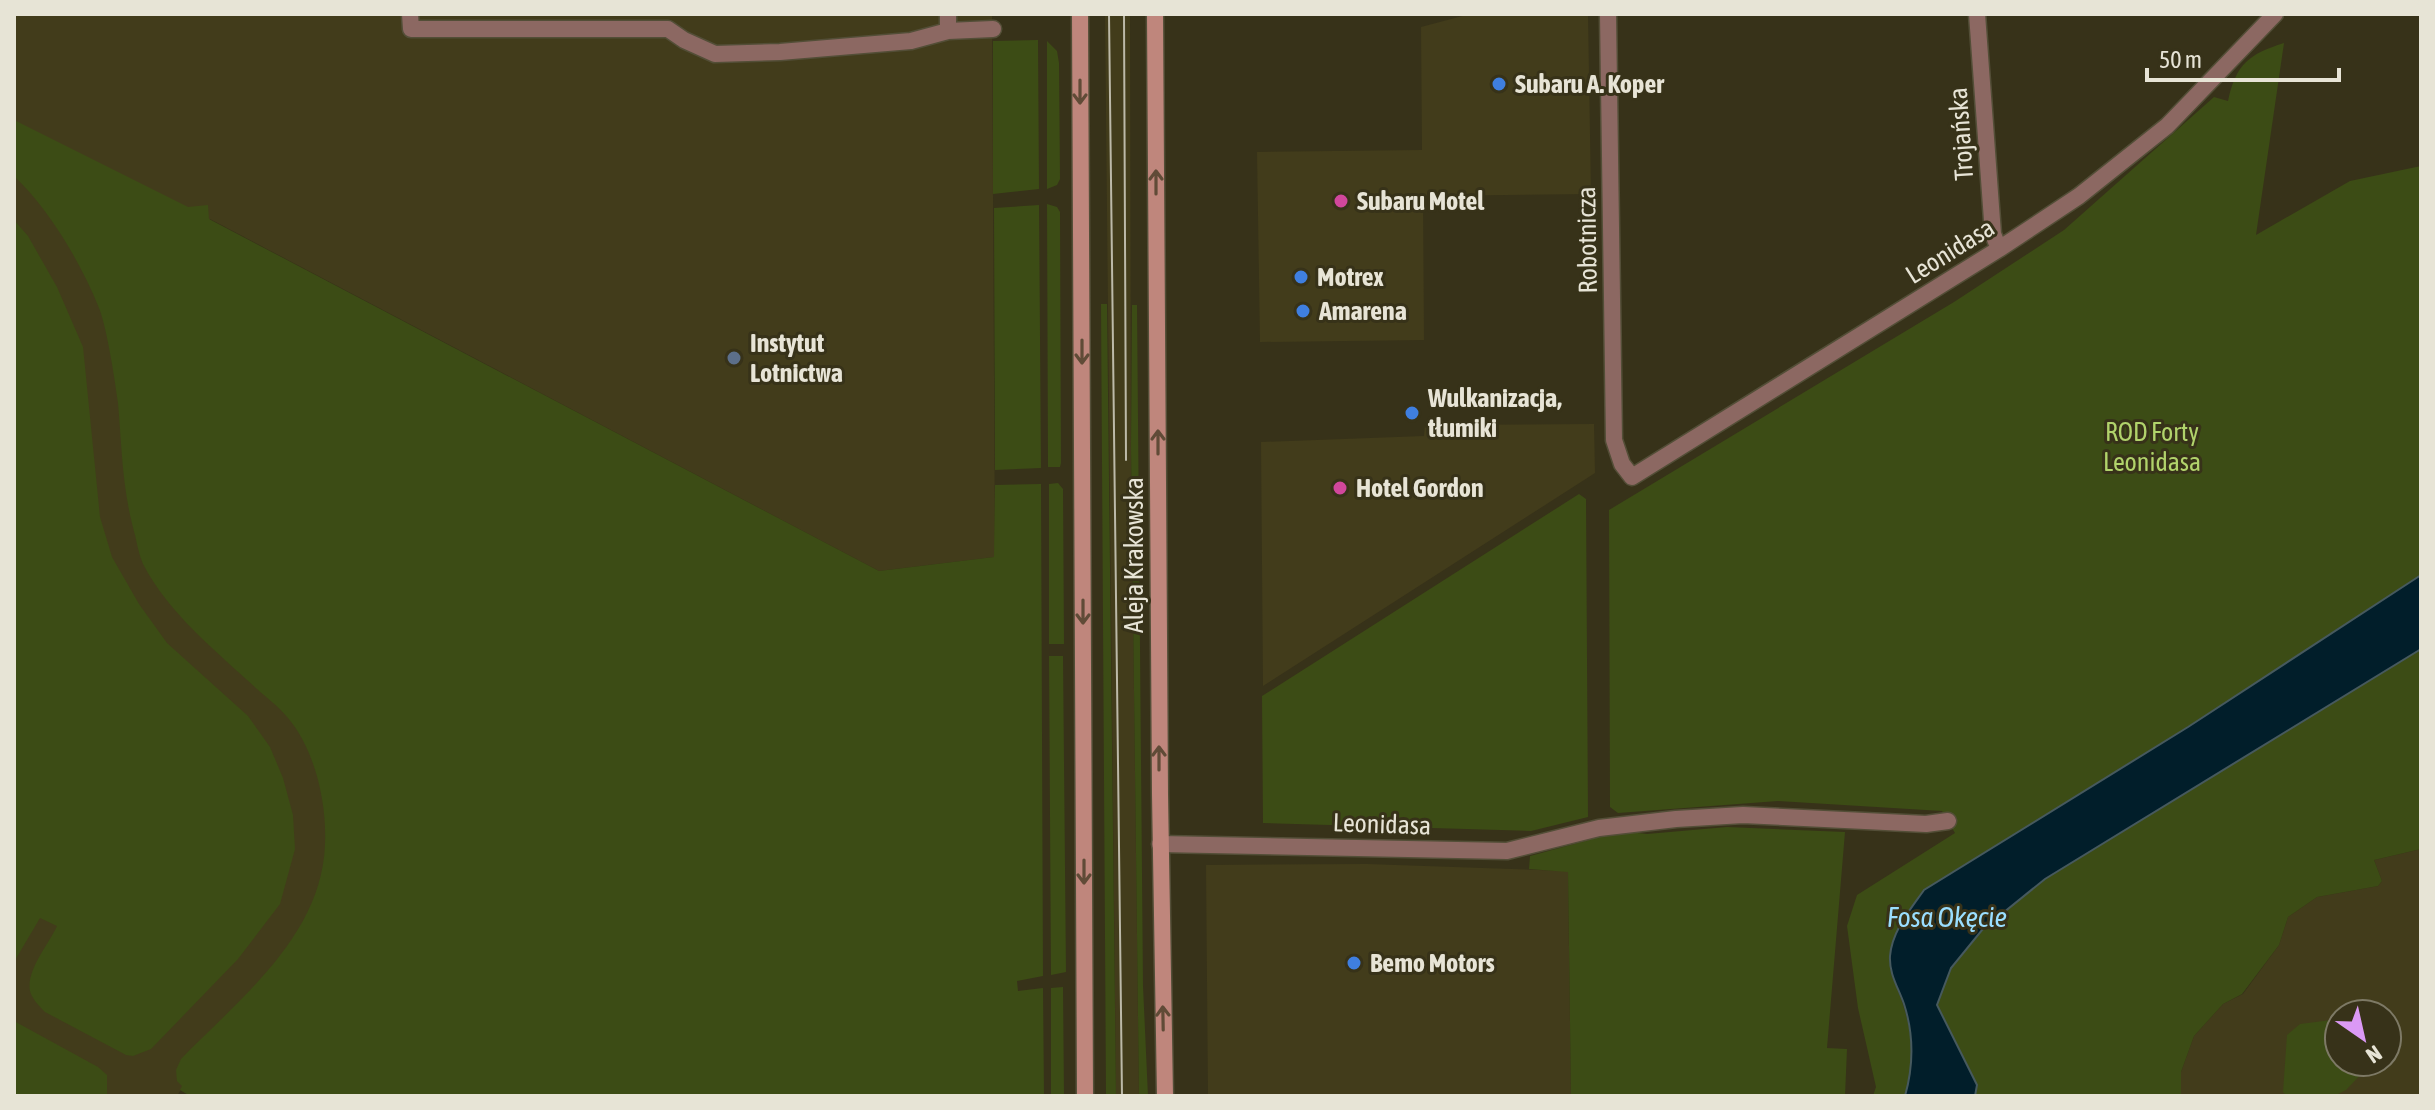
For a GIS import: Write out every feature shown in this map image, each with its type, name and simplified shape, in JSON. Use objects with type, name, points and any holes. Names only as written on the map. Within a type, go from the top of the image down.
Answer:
[{"type":"main road","name":"Aleja Krakowska","points":[[1080,14],[1085,1096]]},
{"type":"main road","name":"Aleja Krakowska","points":[[1155,14],[1160,844],[1165,1096]]},
{"type":"street","points":[[410,14],[411,29],[667,22],[684,40],[715,54],[911,41],[948,31],[993,29]]},
{"type":"street","points":[[948,14],[948,31]]},
{"type":"street","name":"Robotnicza","points":[[1608,14],[1614,440],[1622,464]]},
{"type":"street","name":"Trojańska","points":[[1977,14],[1993,234],[1999,249]]},
{"type":"street","name":"Leonidasa","points":[[1622,464],[1632,477],[2079,196],[2149,142],[2275,14]]},
{"type":"street","name":"Leonidasa","points":[[1160,844],[1507,851],[1599,828],[1676,819],[1743,815],[1926,824],[1948,821]]},
{"type":"shaded area","points":[[14,14],[992,14],[995,557],[879,571],[210,219],[329,774],[334,932],[183,1086],[177,1096],[14,1096]]},
{"type":"shaded area","points":[[1105,14],[1130,14],[1131,447],[1139,1096],[1116,1096]]},
{"type":"shaded area","points":[[1470,14],[1588,14],[1591,194],[1423,196],[1424,340],[1260,342],[1257,152],[1422,150],[1421,27]]},
{"type":"shaded area","points":[[1594,424],[1595,473],[1263,686],[1261,442],[1424,436],[1425,425]]},
{"type":"shaded area","points":[[2421,849],[2421,1096],[2181,1096],[2181,1072],[2194,1036],[2223,1004],[2243,994],[2279,945],[2288,917],[2317,897],[2378,886],[2382,881],[2374,860]]},
{"type":"shaded area","points":[[1367,864],[1568,871],[1571,1096],[1208,1096],[1206,865]]},
{"type":"green space","points":[[1038,40],[1039,189],[993,194],[993,41]]},
{"type":"green space","points":[[1047,41],[1057,51],[1059,63],[1060,179],[1057,185],[1047,189]]},
{"type":"green space","name":"ROD Forty Leonidasa","points":[[2284,43],[2256,235],[2350,181],[2421,166],[2421,575],[2188,727],[1891,973],[1910,1033],[1909,1079],[1905,1096],[1873,1096],[1876,1087],[1858,1008],[1847,926],[1857,895],[1955,833],[1942,811],[1778,801],[1618,813],[1610,807],[1609,510],[1954,302],[2064,230],[2214,97],[2228,101],[2240,69],[2253,56]]},
{"type":"green space","points":[[14,120],[188,207],[208,205],[209,219],[879,571],[994,557],[995,485],[1041,484],[1043,976],[1017,981],[1018,991],[1043,988],[1044,1096],[190,1096],[180,1090],[182,1086],[177,1081],[176,1070],[181,1059],[274,963],[310,908],[320,877],[325,844],[324,812],[312,761],[288,718],[180,616],[143,564],[127,501],[118,403],[102,317],[92,291],[63,238],[40,204],[14,176]]},
{"type":"green space","points":[[1047,204],[1057,207],[1060,212],[1060,467],[1048,467]]},
{"type":"green space","points":[[1039,205],[1041,468],[995,470],[994,208]]},
{"type":"green space","points":[[14,220],[28,236],[57,287],[83,347],[100,517],[112,557],[139,604],[167,643],[248,716],[270,747],[293,815],[295,849],[280,904],[238,959],[151,1049],[133,1056],[45,1012],[32,997],[31,975],[57,926],[40,918],[14,962]]},
{"type":"green space","points":[[1101,304],[1107,304],[1116,1096],[1106,1096]]},
{"type":"green space","points":[[1132,305],[1137,305],[1143,986],[1148,1096],[1139,1096]]},
{"type":"green space","points":[[1058,483],[1063,489],[1064,644],[1049,644],[1049,484]]},
{"type":"green space","points":[[1579,494],[1586,499],[1588,817],[1531,831],[1263,823],[1262,696]]},
{"type":"green space","points":[[2421,649],[2421,849],[2374,860],[2382,881],[2378,886],[2317,897],[2288,917],[2279,945],[2242,994],[2223,1004],[2194,1036],[2181,1072],[2181,1096],[1975,1096],[1977,1085],[1937,1005],[1951,968],[1982,930],[2045,879]]},
{"type":"green space","points":[[1049,656],[1063,656],[1066,972],[1051,975]]},
{"type":"green space","points":[[1727,827],[1845,832],[1827,1048],[1847,1049],[1845,1096],[1571,1096],[1568,872],[1529,869],[1530,856],[1607,835]]},
{"type":"green space","points":[[1063,987],[1064,1096],[1051,1096],[1051,988]]},
{"type":"green space","points":[[14,1021],[98,1067],[107,1075],[107,1095],[14,1096]]},
{"type":"green space","points":[[2323,1021],[2323,1078],[2358,1078],[2346,1090],[2336,1095],[2287,1096],[2283,1092],[2287,1035],[2300,1024]]},
{"type":"water","name":"Fosa Okęcie","points":[[2421,575],[2421,649],[2045,879],[1982,930],[1951,968],[1937,1005],[1977,1085],[1975,1096],[1905,1096],[1911,1061],[1910,1027],[1892,975],[1890,956],[1898,929],[1924,890],[2188,727]]},
{"type":"tram line","points":[[1109,14],[1122,1096]]},
{"type":"tram line","points":[[1124,14],[1126,460]]},
{"type":"place","name":"Subaru A. Koper","points":[[1499,84]]},
{"type":"place","name":"Subaru Motel","points":[[1341,201]]},
{"type":"place","name":"Motrex","points":[[1301,277]]},
{"type":"place","name":"Amarena","points":[[1303,311]]},
{"type":"place","name":"Instytut Lotnictwa","points":[[734,358]]},
{"type":"place","name":"Wulkanizacja, tłumiki","points":[[1412,413]]},
{"type":"place","name":"Hotel Gordon","points":[[1340,488]]},
{"type":"place","name":"Bemo Motors","points":[[1354,963]]}]
